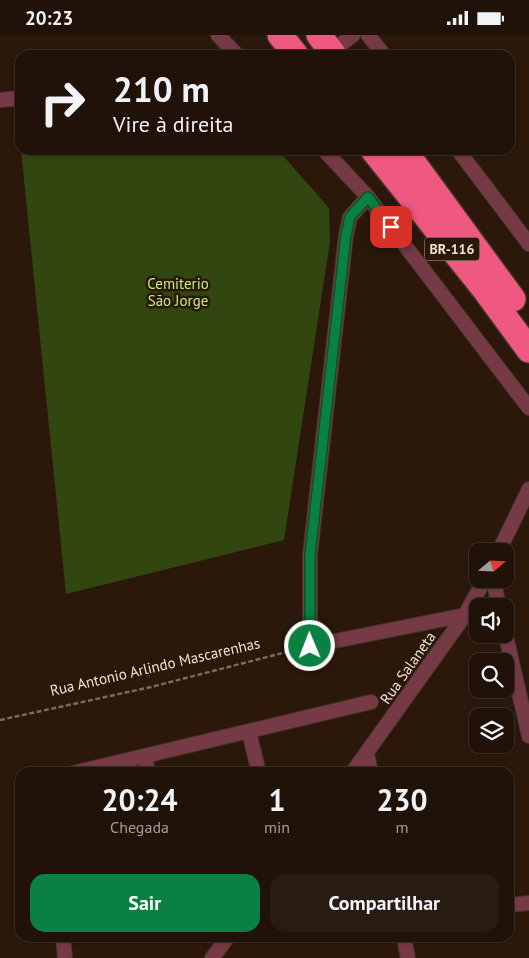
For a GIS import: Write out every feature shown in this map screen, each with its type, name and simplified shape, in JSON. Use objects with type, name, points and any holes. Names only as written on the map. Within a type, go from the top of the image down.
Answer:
[{"type":"highway","points":[[280,35],[292,50]]},
{"type":"highway","name":"BR-116","points":[[377,155],[485,290],[529,350]]},
{"type":"highway","name":"BR-116","points":[[408,155],[529,321]]},
{"type":"street","points":[[218,35],[232,50]]},
{"type":"street","points":[[328,49],[353,35]]},
{"type":"street","points":[[368,35],[380,50]]},
{"type":"street","points":[[0,100],[15,98]]},
{"type":"street","points":[[329,155],[368,197],[529,408]]},
{"type":"street","points":[[462,155],[529,243]]},
{"type":"street","points":[[368,197],[350,217],[346,235],[310,555],[310,646],[465,615]]},
{"type":"street","points":[[503,543],[529,489]]},
{"type":"street","name":"Rua Salaneta","points":[[357,767],[465,615],[480,588]]},
{"type":"street","points":[[508,643],[529,736]]},
{"type":"street","points":[[98,767],[371,702]]},
{"type":"street","points":[[249,732],[258,767]]},
{"type":"street","points":[[367,754],[370,767]]},
{"type":"street","points":[[144,756],[147,767]]},
{"type":"street","points":[[514,904],[529,903]]},
{"type":"street","points":[[63,942],[65,958]]},
{"type":"street","points":[[212,958],[224,942]]},
{"type":"street","points":[[405,942],[408,958]]},
{"type":"path","name":"Rua Antonio Arlindo Mascarenhas","points":[[0,720],[152,687],[310,646]]},
{"type":"green space","name":"Cemiterio São Jorge","points":[[22,155],[282,155],[329,208],[330,242],[284,540],[66,594]]},
{"type":"route","points":[[310,646],[310,555],[346,235],[350,217],[368,197],[391,227]]}]
